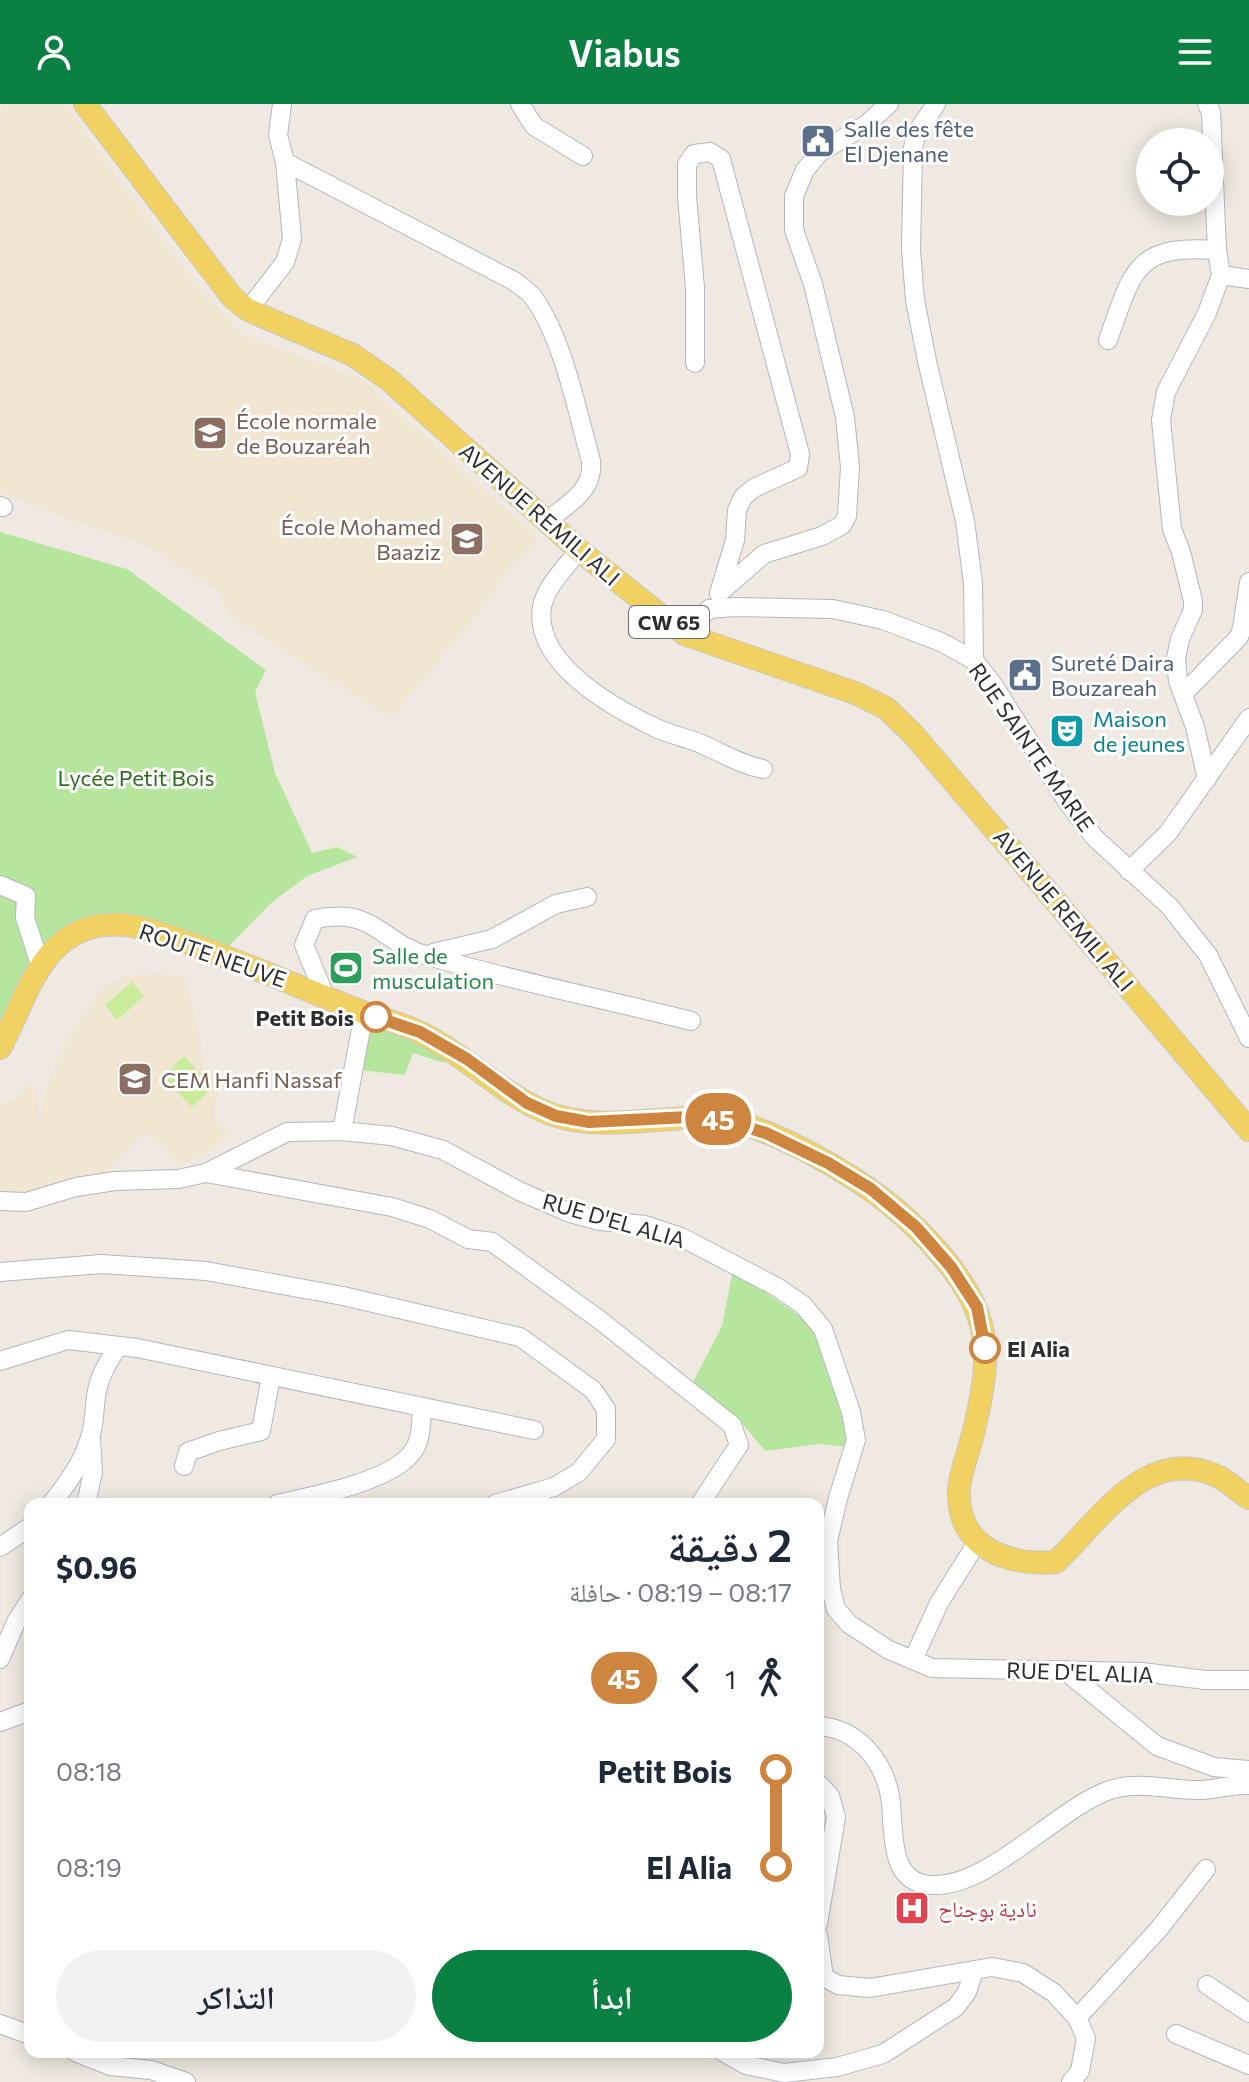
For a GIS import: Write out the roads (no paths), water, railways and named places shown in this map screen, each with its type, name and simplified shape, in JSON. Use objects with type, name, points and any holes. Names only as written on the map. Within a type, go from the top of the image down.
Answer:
[{"type":"main road","name":"AVENUE REMILI ALI","points":[[85,104],[232,297],[248,310],[353,355],[389,380],[546,522],[684,634],[855,693],[886,708],[912,733],[1249,1130]]},
{"type":"main road","name":"ROUTE NEUVE","points":[[0,1048],[40,964],[59,944],[80,930],[106,925],[142,927],[420,1032],[467,1059],[527,1103],[556,1116],[589,1122],[709,1116],[766,1133],[828,1163],[871,1189],[916,1227],[951,1267],[977,1307],[986,1351],[974,1431],[959,1486],[960,1507],[967,1529],[978,1541]]},
{"type":"main road","points":[[978,1541],[992,1553],[1003,1556],[1036,1563],[1056,1562],[1127,1488],[1153,1473],[1173,1469],[1194,1469],[1219,1477],[1249,1498]]},
{"type":"street","points":[[248,310],[285,262],[292,239],[285,162],[278,135],[282,104]]},
{"type":"street","points":[[520,104],[534,126],[583,156]]},
{"type":"street","points":[[719,593],[764,554],[822,536],[842,525],[847,516],[850,467],[845,417],[813,284],[794,230],[794,196],[805,170],[819,153],[867,124],[889,104]]},
{"type":"street","points":[[936,104],[917,132],[913,148],[911,250],[915,300],[927,361],[965,521],[973,583],[974,660]]},
{"type":"street","points":[[1207,104],[1211,112],[1217,250],[1221,275],[1207,313],[1166,392],[1161,420],[1172,529],[1193,601],[1193,610],[1180,639],[1176,658],[1178,681],[1195,727],[1207,779]]},
{"type":"street","points":[[684,634],[709,609],[719,593],[735,540],[737,510],[743,497],[754,488],[798,468],[800,454],[721,159],[710,152],[694,154],[687,164],[695,288],[695,363]]},
{"type":"street","points":[[285,162],[514,281],[531,294],[558,347],[593,476],[588,486],[546,522]]},
{"type":"street","points":[[1108,340],[1136,271],[1169,249],[1217,250]]},
{"type":"street","points":[[1221,275],[1249,279]]},
{"type":"street","points":[[579,550],[548,592],[542,607],[543,627],[549,645],[563,664],[577,680],[602,699],[655,727],[704,745],[744,765],[763,769]]},
{"type":"street","points":[[1183,694],[1239,637],[1249,582]]},
{"type":"street","name":"RUE SAINTE MARIE","points":[[709,609],[833,609],[883,620],[941,642],[974,660],[994,686],[1068,803],[1094,837],[1170,907],[1208,955],[1249,1038]]},
{"type":"street","points":[[1129,871],[1168,833],[1249,718]]},
{"type":"street","points":[[0,885],[26,896],[25,918],[40,964]]},
{"type":"street","points":[[424,955],[492,939],[556,904],[587,897]]},
{"type":"street","points":[[325,996],[304,945],[315,919],[335,915],[360,918],[424,955],[691,1021]]},
{"type":"street","points":[[342,1131],[364,1013]]},
{"type":"street","name":"RUE D'EL ALIA","points":[[206,1173],[287,1132],[342,1131],[392,1136],[443,1150],[519,1191],[570,1213],[600,1221],[645,1225],[681,1237],[777,1287],[803,1305],[823,1329],[851,1412],[856,1440],[828,1541],[831,1589],[827,1609],[889,1650],[932,1668],[1142,1672],[1205,1680],[1249,1680]]},
{"type":"street","points":[[0,1201],[26,1202],[76,1187],[115,1181],[178,1179],[206,1173],[392,1207],[430,1219],[468,1239],[492,1242],[601,1321],[732,1425],[739,1445],[704,1498]]},
{"type":"street","points":[[0,1272],[102,1264],[206,1271],[343,1296],[520,1337],[593,1390],[606,1409],[606,1439],[579,1472],[567,1480],[516,1498]]},
{"type":"street","points":[[0,1361],[68,1340],[118,1346],[534,1430]]},
{"type":"street","points":[[56,1498],[86,1452],[97,1388],[103,1370],[118,1346]]},
{"type":"street","points":[[184,1466],[188,1452],[261,1431],[271,1376]]},
{"type":"street","points":[[304,1498],[331,1492],[400,1465],[413,1453],[420,1435],[422,1407]]},
{"type":"street","points":[[87,1498],[93,1472],[90,1437]]},
{"type":"street","points":[[0,1547],[24,1531]]},
{"type":"street","points":[[913,1660],[939,1603],[978,1541]]},
{"type":"street","points":[[0,1659],[24,1609]]},
{"type":"street","points":[[1064,1670],[1157,1746],[1214,1767],[1249,1770]]},
{"type":"street","points":[[1,1718],[24,1712]]},
{"type":"street","points":[[824,1728],[854,1736],[878,1761],[890,1793],[899,1867],[911,1881],[927,1885],[946,1886],[973,1875],[1110,1790],[1143,1786],[1199,1790],[1249,1785]]},
{"type":"street","points":[[824,1790],[830,1796],[836,1817],[824,1879]]},
{"type":"street","points":[[1077,2018],[1149,1940],[1206,1869]]},
{"type":"street","points":[[824,1977],[838,1985],[870,1988],[992,1967],[1023,1973],[1054,1993],[1077,2018],[1086,2038],[1080,2071],[1071,2082]]},
{"type":"street","points":[[729,2058],[744,2074],[784,2073],[837,2067],[883,2054],[956,2007],[967,1992],[974,1971]]},
{"type":"street","points":[[1207,1985],[1249,2013]]},
{"type":"street","points":[[0,2024],[24,2033]]},
{"type":"street","points":[[1176,2034],[1249,2065]]},
{"type":"street","points":[[90,2058],[110,2066],[151,2070],[186,2082]]},
{"type":"place","name":"Salle des fête El Djenane","points":[[818,141]]},
{"type":"place","name":"École normale de Bouzaréah","points":[[210,433]]},
{"type":"place","name":"École Mohamed Baaziz","points":[[467,539]]},
{"type":"place","name":"Sureté Daira Bouzareah","points":[[1025,675]]},
{"type":"place","name":"Maison de jeunes","points":[[1067,731]]},
{"type":"place","name":"Salle de musculation","points":[[346,968]]},
{"type":"place","name":"Petit Bois","points":[[376,1017]]},
{"type":"place","name":"CEM Hanfi Nassaf","points":[[135,1079]]},
{"type":"place","name":"El Alia","points":[[985,1348]]},
{"type":"place","name":"نادية بوجناح","points":[[912,1908]]},
{"type":"park label","name":"Lycée Petit Bois","points":[[136,777]]}]
